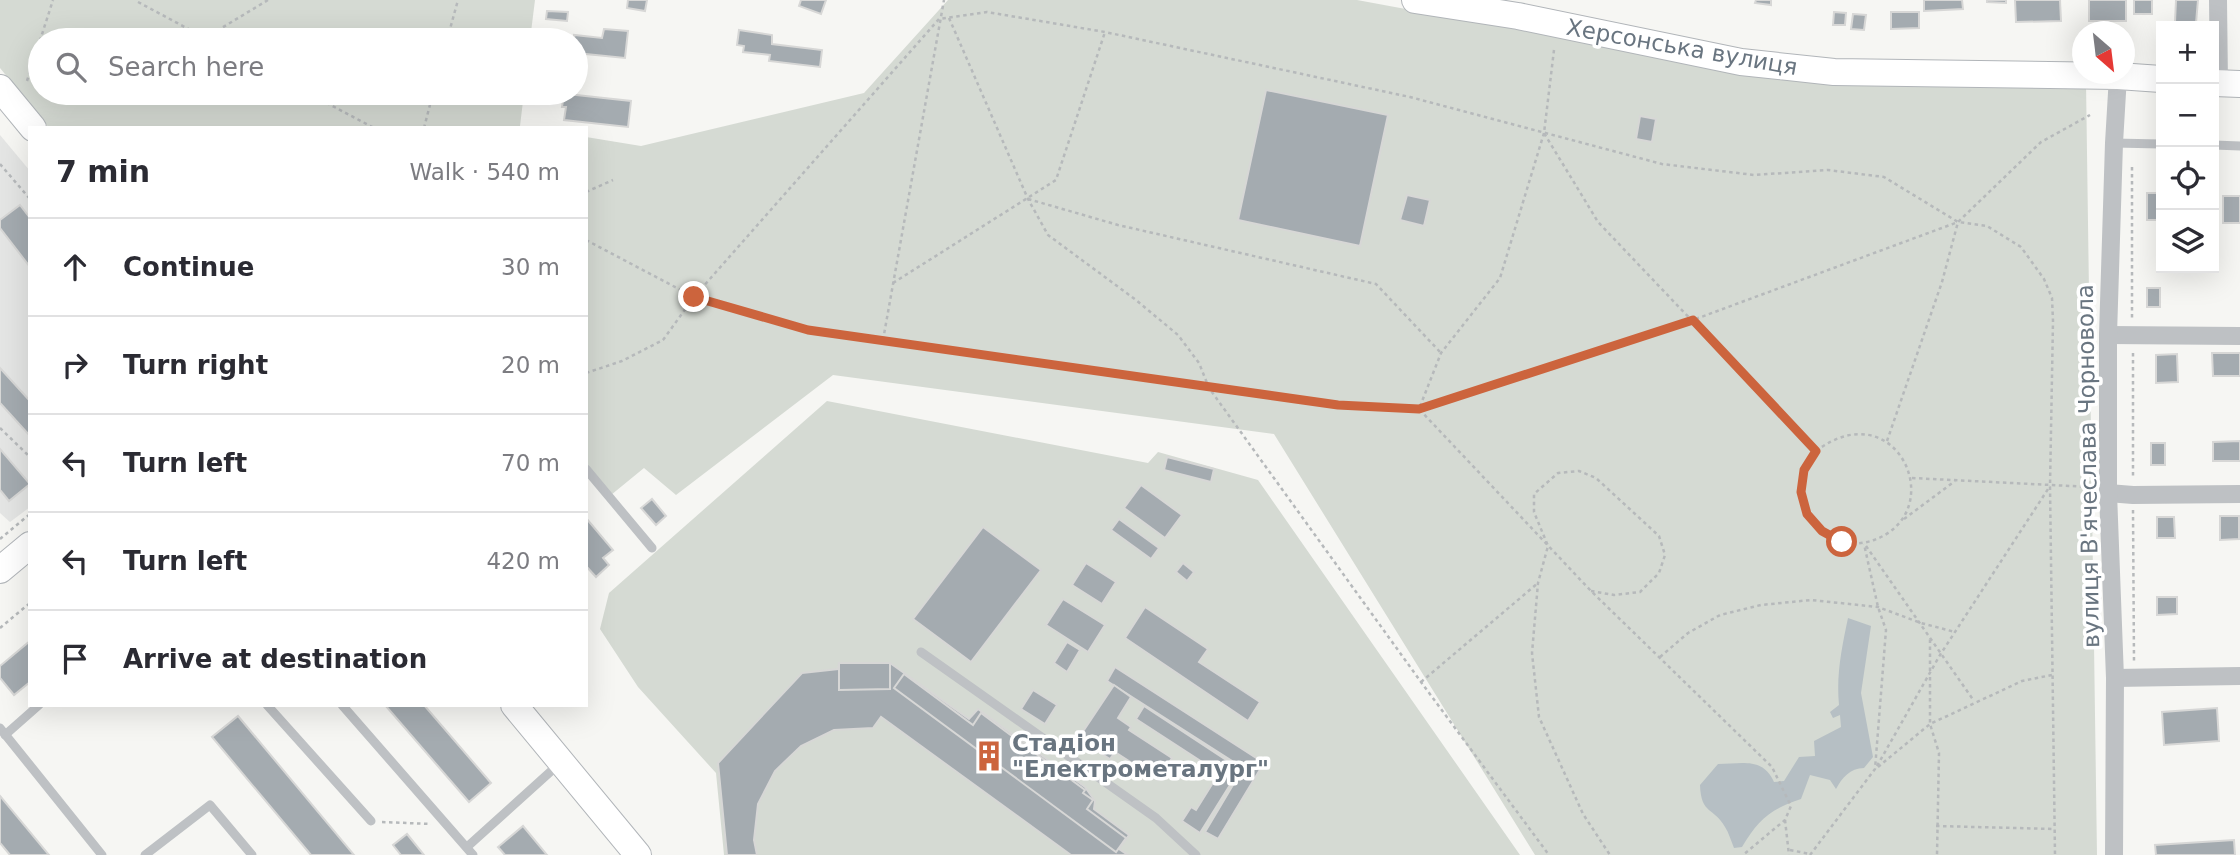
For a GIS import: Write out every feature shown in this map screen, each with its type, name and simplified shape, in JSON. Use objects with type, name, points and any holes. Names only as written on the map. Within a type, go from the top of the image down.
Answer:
[{"type":"main road","name":"Херсонська вулиця","points":[[1415,0],[1520,8],[1741,62],[1834,72],[2072,75]]},
{"type":"main road","name":"Херсонська вулиця","points":[[2135,77],[2156,79]]},
{"type":"main road","points":[[0,88],[31,126]]},
{"type":"main road","points":[[0,570],[28,547]]},
{"type":"main road","points":[[516,707],[638,855]]},
{"type":"street","points":[[2218,0],[2224,84]]},
{"type":"street","name":"вулиця В'ячеслава Чорновола","points":[[2114,855],[2115,678],[2101,490],[2108,335],[2123,143],[2119,84]]},
{"type":"street","points":[[2108,335],[2240,336]]},
{"type":"street","points":[[2101,490],[2133,495],[2240,494]]},
{"type":"street","points":[[2115,678],[2240,676]]},
{"type":"lane","points":[[2123,143],[2156,144]]},
{"type":"lane","points":[[2219,145],[2240,146]]},
{"type":"lane","points":[[588,471],[652,548]]},
{"type":"lane","points":[[920,652],[1156,818],[1196,855]]},
{"type":"lane","points":[[35,707],[3,732],[102,855]]},
{"type":"lane","points":[[269,707],[371,821]]},
{"type":"lane","points":[[344,707],[474,855]]},
{"type":"lane","points":[[467,847],[561,762]]},
{"type":"lane","points":[[145,855],[210,805],[252,855]]},
{"type":"path","points":[[44,28],[53,0]]},
{"type":"path","points":[[224,28],[268,0]]},
{"type":"path","points":[[450,28],[458,0]]},
{"type":"path","points":[[883,340],[944,0]]},
{"type":"path","points":[[138,2],[186,28]]},
{"type":"path","points":[[588,372],[622,361],[663,340],[694,297],[939,19],[987,12],[1105,32],[1410,97],[1662,164],[1754,175],[1829,170],[1884,177],[1958,222],[1987,226],[2021,247],[2044,279],[2052,298],[2054,336],[2050,486],[2055,855]]},
{"type":"path","points":[[948,18],[1028,198],[1048,235],[1136,300],[1178,335],[1199,363],[1209,388],[1549,855]]},
{"type":"path","points":[[892,283],[1056,180],[1105,32]]},
{"type":"path","points":[[1419,409],[1441,353],[1500,278],[1544,133],[1554,50]]},
{"type":"path","points":[[331,105],[370,126]]},
{"type":"path","points":[[425,126],[430,105]]},
{"type":"path","points":[[588,241],[694,297],[808,330],[1338,405],[1419,409],[1693,320],[1958,222],[2041,142],[2090,115]]},
{"type":"path","points":[[1544,133],[1598,222],[1816,451]]},
{"type":"path","points":[[2123,143],[2133,337],[2134,677]]},
{"type":"path","points":[[0,164],[28,197]]},
{"type":"path","points":[[588,191],[613,180]]},
{"type":"path","points":[[1028,198],[1118,225],[1376,284],[1441,353]]},
{"type":"path","points":[[1887,442],[1942,282],[1958,222]]},
{"type":"path","points":[[1419,409],[1591,591],[1772,767],[1791,806],[1785,820],[1743,855]]},
{"type":"path","points":[[0,428],[28,455]]},
{"type":"path","points":[[1902,521],[1911,500],[1911,478],[1903,457],[1887,442],[1869,434],[1850,433],[1831,439],[1816,451],[1804,470],[1801,492],[1807,514],[1822,531],[1842,542],[1864,543],[1885,536],[1956,481]]},
{"type":"path","points":[[1591,591],[1614,595],[1640,592],[1659,573],[1665,555],[1659,536],[1596,478],[1579,471],[1558,473],[1535,494],[1534,512],[1548,545],[1538,583],[1532,653],[1539,717],[1583,814],[1610,855]]},
{"type":"path","points":[[1911,478],[2101,490]]},
{"type":"path","points":[[1785,820],[1789,853],[1810,854],[1875,769],[1940,656],[2050,486]]},
{"type":"path","points":[[0,539],[28,516]]},
{"type":"path","points":[[1864,543],[1878,607],[1886,630],[1875,769]]},
{"type":"path","points":[[1864,543],[1921,623],[1940,656],[1975,702]]},
{"type":"path","points":[[1421,682],[1538,583]]},
{"type":"path","points":[[1660,657],[1688,634],[1720,615],[1761,605],[1811,600],[1878,607],[1955,632]]},
{"type":"path","points":[[0,628],[28,605]]},
{"type":"path","points":[[1930,639],[1930,724],[1939,753],[1937,855]]},
{"type":"path","points":[[1875,769],[1930,724],[2022,681],[2053,675]]},
{"type":"path","points":[[371,821],[447,825]]},
{"type":"path","points":[[1936,826],[2055,829]]},
{"type":"shaded area","points":[[0,0],[535,0],[532,28],[28,28],[28,102],[0,68]]},
{"type":"shaded area","points":[[948,0],[1357,0],[1616,48],[2086,84],[2097,855],[1535,855],[1274,434],[833,375],[676,495],[644,468],[611,495],[588,469],[588,137],[641,146],[864,93]]},
{"type":"shaded area","points":[[30,105],[523,105],[520,126],[47,126]]},
{"type":"shaded area","points":[[0,135],[28,169],[28,508],[10,522],[0,513]]},
{"type":"shaded area","points":[[827,401],[1148,463],[1158,452],[1258,480],[1520,855],[724,855],[716,773],[638,687],[600,629],[609,593]]},
{"type":"shaded area","points":[[1848,618],[1871,626],[1861,693],[1873,757],[1864,768],[1847,774],[1836,789],[1830,780],[1810,775],[1801,799],[1773,811],[1742,847],[1734,848],[1721,821],[1705,806],[1700,785],[1718,764],[1758,765],[1774,782],[1784,781],[1799,757],[1815,756],[1814,741],[1841,727],[1840,715],[1833,718],[1830,712],[1839,705],[1839,671]]},
{"type":"building","points":[[628,0],[647,0],[645,11],[627,8]]},
{"type":"building","points":[[801,0],[826,0],[821,14],[799,6]]},
{"type":"building","points":[[1756,0],[1771,0],[1771,5],[1755,3]]},
{"type":"building","points":[[1924,0],[1962,0],[1963,9],[1924,11]]},
{"type":"building","points":[[2006,0],[2006,3],[1987,2]]},
{"type":"building","points":[[2015,0],[2060,0],[2061,21],[2016,22]]},
{"type":"building","points":[[2089,0],[2126,0],[2126,21],[2089,21]]},
{"type":"building","points":[[2134,0],[2152,0],[2152,14],[2134,14]]},
{"type":"building","points":[[2176,0],[2198,0],[2196,21],[2175,21]]},
{"type":"building","points":[[547,11],[568,12],[567,21],[546,19]]},
{"type":"building","points":[[1834,12],[1846,13],[1845,25],[1833,25]]},
{"type":"building","points":[[1891,12],[1919,12],[1919,28],[1891,29]]},
{"type":"building","points":[[1853,14],[1866,15],[1864,30],[1851,29]]},
{"type":"building","points":[[604,29],[628,31],[625,58],[588,54],[588,36],[602,38]]},
{"type":"building","points":[[739,30],[772,35],[772,44],[822,50],[820,67],[769,61],[770,55],[743,52],[744,46],[737,45]]},
{"type":"building","points":[[1266,90],[1388,115],[1360,246],[1238,220]]},
{"type":"building","points":[[588,96],[631,101],[628,127],[564,120],[566,107],[562,107],[588,105]]},
{"type":"building","points":[[1640,116],[1656,119],[1652,142],[1636,139]]},
{"type":"building","points":[[2147,193],[2156,193],[2156,220],[2147,220]]},
{"type":"building","points":[[1407,195],[1430,200],[1424,226],[1400,220]]},
{"type":"building","points":[[2223,196],[2240,196],[2240,223],[2223,223]]},
{"type":"building","points":[[20,205],[28,215],[28,264],[0,228],[0,220]]},
{"type":"building","points":[[2147,288],[2160,288],[2160,307],[2147,307]]},
{"type":"building","points":[[2212,353],[2240,353],[2240,376],[2213,376]]},
{"type":"building","points":[[2177,354],[2178,382],[2156,383],[2156,355]]},
{"type":"building","points":[[0,368],[28,399],[28,434],[0,403]]},
{"type":"building","points":[[2240,441],[2240,461],[2213,461],[2213,442]]},
{"type":"building","points":[[2151,443],[2165,443],[2165,465],[2151,465]]},
{"type":"building","points":[[0,449],[28,482],[28,486],[9,501],[0,490]]},
{"type":"building","points":[[1167,457],[1214,469],[1211,482],[1164,470]]},
{"type":"building","points":[[1141,485],[1182,515],[1165,538],[1124,508]]},
{"type":"building","points":[[652,499],[666,516],[656,525],[641,508]]},
{"type":"building","points":[[2220,516],[2239,516],[2239,539],[2220,540]]},
{"type":"building","points":[[2157,517],[2174,517],[2175,538],[2157,538]]},
{"type":"building","points":[[1119,519],[1159,548],[1151,559],[1111,530]]},
{"type":"building","points":[[588,520],[613,550],[603,558],[609,565],[596,577],[588,568]]},
{"type":"building","points":[[983,527],[1041,570],[971,662],[913,619]]},
{"type":"building","points":[[1086,563],[1116,582],[1102,604],[1072,585]]},
{"type":"building","points":[[1183,563],[1194,572],[1187,581],[1176,572]]},
{"type":"building","points":[[2157,597],[2177,597],[2177,614],[2157,615]]},
{"type":"building","points":[[1063,599],[1105,625],[1088,652],[1046,625]]},
{"type":"building","points":[[1145,607],[1208,649],[1199,662],[1260,702],[1248,721],[1125,638]]},
{"type":"building","points":[[1067,642],[1080,650],[1067,672],[1054,663]]},
{"type":"building","points":[[28,643],[28,684],[14,695],[0,678],[0,666]]},
{"type":"building","name":"Стадіон \"Електрометалург\"","points":[[839,663],[890,663],[969,719],[978,709],[1085,787],[1095,801],[1094,809],[1129,835],[1119,849],[1128,855],[1071,855],[881,717],[873,728],[834,730],[801,746],[775,771],[758,804],[754,840],[757,855],[727,855],[718,763],[802,673],[838,669]]},
{"type":"building","points":[[839,663],[890,663],[890,689],[839,690]]},
{"type":"building","points":[[1115,667],[1264,763],[1218,839],[1205,832],[1243,768],[1107,681]]},
{"type":"building","points":[[904,674],[973,725],[981,713],[1085,790],[1083,793],[1093,800],[1087,809],[1126,838],[1116,852],[894,688]]},
{"type":"building","points":[[1114,685],[1131,697],[1118,718],[1131,727],[1129,730],[1172,758],[1158,780],[1115,752],[1110,759],[1078,739]]},
{"type":"building","points":[[1033,690],[1057,705],[1045,724],[1021,709]]},
{"type":"building","points":[[1144,706],[1240,769],[1200,833],[1182,821],[1191,807],[1196,810],[1219,773],[1136,719]]},
{"type":"building","points":[[387,707],[426,707],[491,783],[469,802]]},
{"type":"building","points":[[2217,708],[2219,741],[2164,745],[2162,712]]},
{"type":"building","points":[[238,716],[354,855],[311,855],[212,737]]},
{"type":"building","points":[[0,796],[49,855],[10,855],[0,843]]},
{"type":"building","points":[[523,826],[547,855],[505,855],[498,847]]},
{"type":"building","points":[[407,834],[424,855],[401,855],[393,845]]},
{"type":"building","points":[[2234,840],[2235,855],[2156,855],[2155,845]]},
{"type":"place","name":"Стадіон \"Електрометалург\"","points":[[989,756]]},
{"type":"route","points":[[694,297],[808,330],[1338,405],[1419,409],[1693,320],[1816,451],[1804,470],[1801,492],[1807,514],[1822,531],[1842,542]]}]
